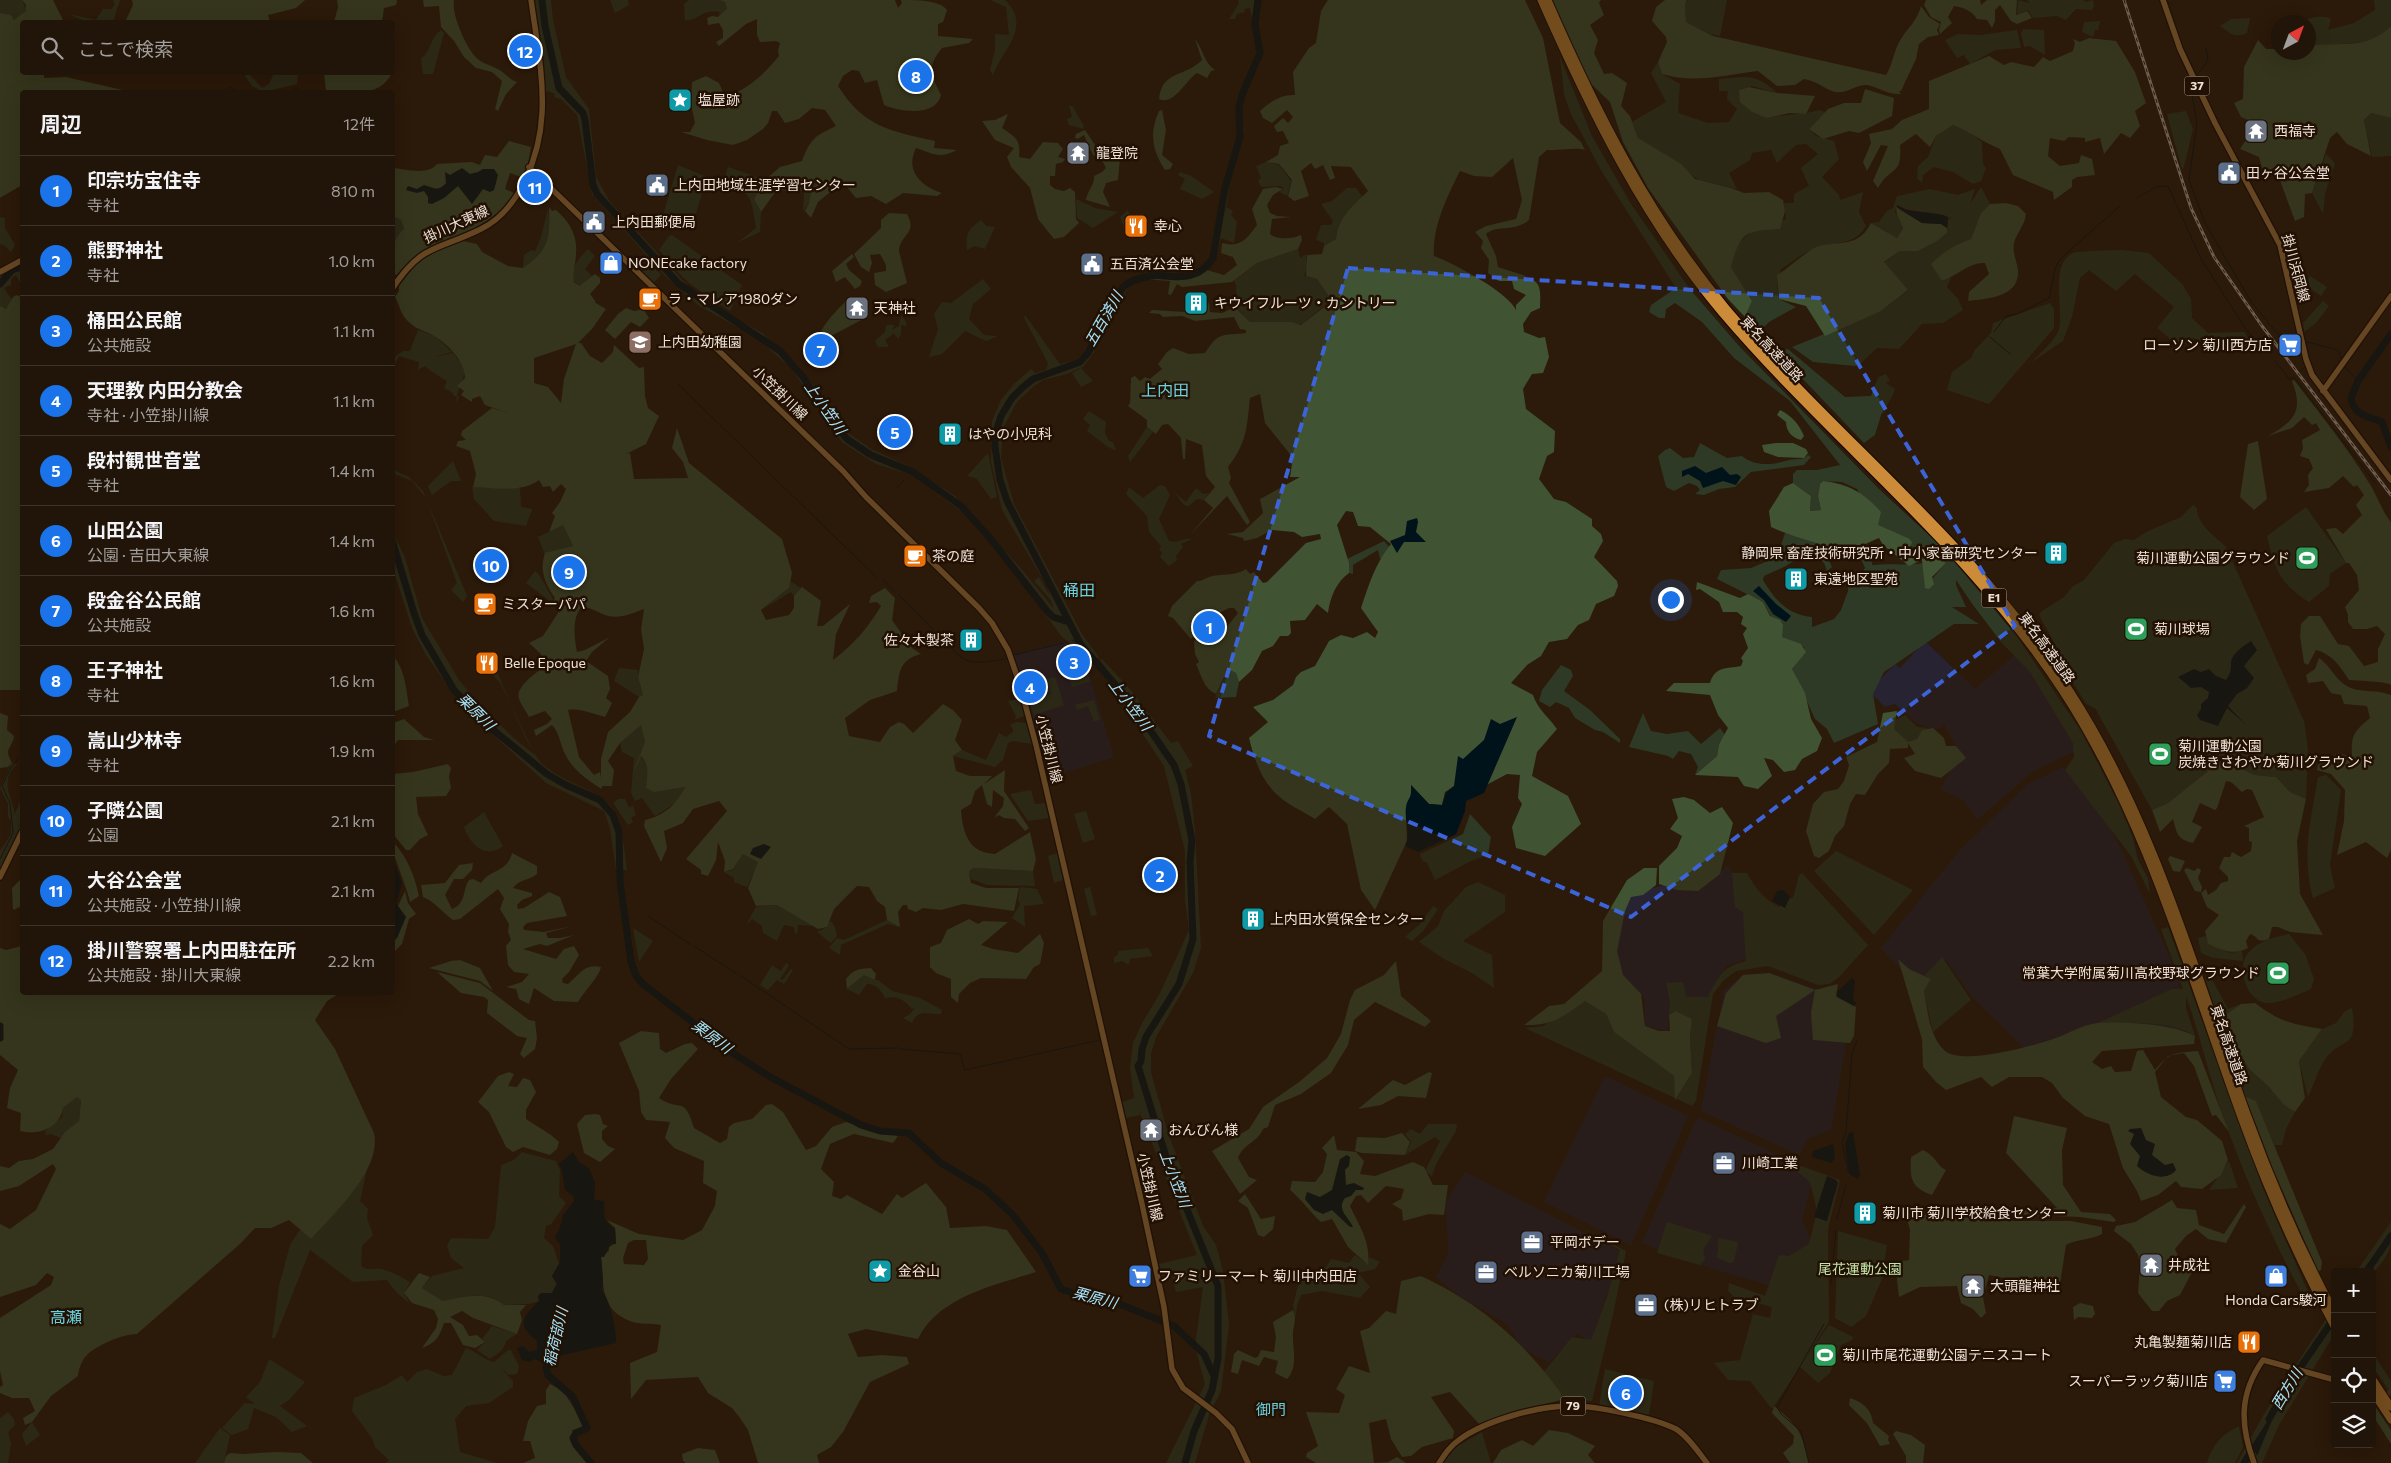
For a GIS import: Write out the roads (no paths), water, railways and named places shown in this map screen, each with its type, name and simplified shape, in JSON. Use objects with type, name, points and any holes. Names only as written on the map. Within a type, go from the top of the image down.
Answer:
[{"type":"highway","name":"東名高速道路","points":[[1540,0],[1608,144],[1647,211],[1684,264],[1724,315],[1783,380],[1913,510],[1973,574],[2024,635],[2072,706],[2108,770],[2149,860],[2260,1167],[2331,1319]]},
{"type":"highway","name":"東名高速道路","points":[[1548,0],[1614,141],[1652,207],[1688,260],[1728,310],[1769,356],[1978,569],[2029,631],[2073,695],[2114,767],[2158,866],[2266,1164],[2313,1279],[2334,1313]]},
{"type":"highway","points":[[2376,1381],[2391,1401]]},
{"type":"highway","points":[[2376,1383],[2391,1407]]},
{"type":"highway","points":[[2376,1397],[2391,1420]]},
{"type":"main road","name":"掛川大東線","points":[[395,285],[410,265],[427,251],[482,229],[497,219],[514,201],[529,167],[539,132],[542,105],[531,0]]},
{"type":"main road","name":"掛川浜岡線","points":[[2163,0],[2180,49],[2218,131],[2280,244],[2308,367],[2323,390],[2390,478]]},
{"type":"main road","name":"小笠掛川線","points":[[529,167],[843,471],[866,497],[979,608],[1003,641],[1015,669],[1036,745],[1166,1318],[1174,1375],[1183,1388],[1214,1411],[1232,1429],[1248,1463]]},
{"type":"main road","points":[[0,272],[20,261]]},
{"type":"main road","points":[[2323,390],[2391,296]]},
{"type":"main road","points":[[0,877],[20,836]]},
{"type":"main road","points":[[2254,1463],[2248,1446],[2243,1412],[2249,1382],[2263,1360],[2331,1379]]},
{"type":"main road","name":"79","points":[[1439,1463],[1453,1444],[1476,1430],[1504,1419],[1545,1409],[1571,1406],[1596,1409],[1646,1420],[1678,1430],[1707,1463]]},
{"type":"water","points":[[462,168],[470,174],[483,169],[494,169],[498,175],[494,190],[490,192],[483,189],[472,204],[458,186],[444,198],[432,204],[428,203],[428,197],[424,191],[417,193],[406,190],[408,186],[417,189],[424,185],[441,188],[446,183],[445,172],[450,175]]},
{"type":"water","points":[[1897,205],[1906,210],[1948,217],[1947,228],[1941,224],[1922,223],[1898,208]]},
{"type":"water","points":[[1695,466],[1706,473],[1722,467],[1730,475],[1737,474],[1741,477],[1736,485],[1723,481],[1703,488],[1700,481],[1688,474],[1682,477],[1682,471]]},
{"type":"water","points":[[1417,518],[1416,532],[1426,542],[1404,542],[1397,553],[1390,541],[1405,535],[1407,521]]},
{"type":"water","points":[[1759,586],[1776,604],[1791,616],[1786,622],[1773,614],[1764,600],[1753,591]]},
{"type":"water","points":[[2251,641],[2257,650],[2244,666],[2254,678],[2247,688],[2237,694],[2228,706],[2246,725],[2227,708],[2218,726],[2200,720],[2197,715],[2201,709],[2201,704],[2208,698],[2209,692],[2201,687],[2191,688],[2178,677],[2194,669],[2201,672],[2209,669],[2216,676],[2226,680],[2230,673],[2234,655]]},
{"type":"water","points":[[1517,717],[1484,793],[1466,801],[1465,811],[1456,834],[1418,852],[1405,846],[1407,841],[1406,807],[1411,785],[1429,804],[1442,805],[1446,793],[1454,786],[1458,756],[1463,759],[1484,740],[1491,719],[1500,724]]},
{"type":"water","points":[[764,844],[771,847],[761,859],[750,854],[753,848]]},
{"type":"water","points":[[395,865],[402,883],[396,903],[406,917],[395,940]]},
{"type":"water","points":[[1783,890],[1790,897],[1785,908],[1772,901],[1777,891]]},
{"type":"water","points":[[1852,978],[1855,981],[1853,1000],[1856,1003],[1854,1006],[1837,997],[1837,992]]},
{"type":"water","points":[[2141,1128],[2146,1140],[2155,1144],[2152,1155],[2165,1165],[2173,1163],[2176,1170],[2172,1174],[2162,1177],[2152,1175],[2137,1166],[2140,1156],[2130,1144],[2134,1134],[2128,1131]]},
{"type":"water","points":[[1853,1132],[1860,1175],[1858,1179],[1849,1174],[1845,1144],[1849,1133]]},
{"type":"water","points":[[1833,1144],[1835,1158],[1831,1163],[1812,1157],[1813,1151]]},
{"type":"water","points":[[573,1152],[579,1162],[589,1168],[595,1183],[594,1200],[604,1201],[606,1220],[615,1228],[616,1244],[611,1244],[604,1257],[601,1257],[602,1291],[608,1301],[616,1343],[554,1357],[548,1349],[546,1356],[541,1362],[535,1359],[529,1362],[522,1360],[517,1348],[523,1346],[529,1352],[537,1350],[537,1341],[530,1335],[524,1325],[525,1317],[539,1301],[538,1296],[541,1293],[552,1293],[557,1284],[552,1276],[560,1262],[560,1244],[555,1238],[563,1215],[574,1201],[573,1196],[565,1190],[562,1170],[559,1164]]},
{"type":"water","points":[[1347,1155],[1350,1157],[1349,1166],[1345,1170],[1346,1185],[1354,1183],[1364,1188],[1363,1190],[1356,1190],[1351,1196],[1345,1198],[1343,1202],[1342,1210],[1353,1227],[1350,1227],[1332,1210],[1323,1214],[1314,1210],[1305,1199],[1307,1192],[1320,1197],[1332,1190],[1340,1159]]},
{"type":"water","points":[[1827,1176],[1838,1183],[1827,1221],[1814,1217]]},
{"type":"water","points":[[2274,1411],[2273,1418],[2257,1456],[2252,1445]]},
{"type":"waterway","name":"上小笠川","points":[[542,0],[545,26],[559,88],[583,113],[585,120],[593,185],[597,194],[679,284],[780,351],[803,377],[825,412],[847,439],[871,455],[913,472],[961,506],[990,538],[1047,611],[1053,617],[1069,622]]},
{"type":"waterway","name":"上小笠川","points":[[1185,1463],[1194,1431],[1212,1390],[1218,1359],[1218,1286],[1167,1160],[1138,1066],[1141,1061],[1146,1037],[1179,984],[1193,939],[1190,862],[1192,840],[1181,784],[1174,765],[1133,705],[1081,645],[1007,501],[1000,480],[995,435],[1001,416],[1012,398],[1022,388],[1033,379],[1080,362],[1088,353],[1123,287],[1137,279],[1148,276],[1178,277],[1191,275],[1203,270],[1213,258],[1225,188],[1240,137],[1239,107],[1242,95],[1260,53],[1255,24],[1258,0]]},
{"type":"waterway","points":[[2167,2],[2171,4]]},
{"type":"waterway","points":[[2197,75],[2208,60],[2206,48]]},
{"type":"waterway","points":[[2192,82],[2190,85],[2197,123],[2189,180],[2205,223],[2252,303],[2278,334],[2300,341]]},
{"type":"waterway","points":[[226,90],[230,87],[234,90]]},
{"type":"waterway","points":[[292,90],[296,88],[300,90]]},
{"type":"waterway","points":[[2137,198],[2156,187],[2168,186],[2201,259],[2245,328],[2261,347]]},
{"type":"waterway","points":[[1994,332],[2006,316],[2017,314],[2049,298],[2055,269],[2060,259],[2120,206]]},
{"type":"waterway","name":"栗原川","points":[[0,284],[12,270],[20,268]]},
{"type":"waterway","name":"西方川","points":[[2391,334],[2358,381],[2351,398],[2358,412],[2382,422],[2391,447]]},
{"type":"waterway","points":[[1990,337],[2010,354]]},
{"type":"waterway","points":[[2304,341],[2338,350],[2342,360]]},
{"type":"waterway","points":[[2275,361],[2290,380],[2294,377],[2375,483]]},
{"type":"waterway","points":[[2300,371],[2307,366]]},
{"type":"waterway","points":[[2344,366],[2358,381]]},
{"type":"waterway","points":[[678,384],[878,579]]},
{"type":"waterway","points":[[897,488],[904,480]]},
{"type":"waterway","name":"栗原川","points":[[395,550],[422,635],[454,690],[492,729],[547,774],[566,785],[600,800],[613,815],[619,832],[620,881],[631,962],[636,976],[643,984],[731,1052],[772,1078],[861,1125],[880,1131],[909,1133],[941,1163],[985,1189],[1013,1215],[1042,1253],[1061,1289],[1094,1300],[1122,1305],[1174,1326],[1204,1354],[1214,1376]]},
{"type":"waterway","points":[[883,580],[895,592]]},
{"type":"waterway","points":[[898,594],[934,630]]},
{"type":"waterway","points":[[937,633],[954,651],[966,660],[980,662],[1005,659]]},
{"type":"waterway","name":"上小笠川","points":[[1072,640],[1081,645]]},
{"type":"waterway","points":[[1014,655],[1063,643]]},
{"type":"waterway","points":[[0,859],[13,833],[10,803],[2,786],[11,768],[20,757]]},
{"type":"waterway","points":[[648,916],[690,944]]},
{"type":"waterway","points":[[694,946],[737,974]]},
{"type":"waterway","points":[[741,976],[849,1049],[898,1048]]},
{"type":"waterway","points":[[0,1026],[0,1038]]},
{"type":"waterway","name":"上小笠川","points":[[1146,1030],[1151,1029]]},
{"type":"waterway","points":[[901,1049],[960,1054],[965,1070],[1100,1040]]},
{"type":"waterway","points":[[1848,1170],[1842,1143],[1846,1132],[1852,1053],[1857,1040]]},
{"type":"waterway","points":[[1837,1219],[1846,1185]]},
{"type":"waterway","points":[[1831,1284],[1836,1230]]},
{"type":"waterway","name":"西方川","points":[[2369,1268],[2391,1236]]},
{"type":"waterway","name":"西方川","points":[[2269,1419],[2293,1378],[2331,1323]]},
{"type":"waterway","points":[[1809,1463],[1801,1431],[1781,1414],[1777,1407],[1824,1324]]},
{"type":"waterway","name":"稲荷部川","points":[[554,1348],[546,1367],[548,1375],[573,1397],[587,1428],[576,1433],[573,1438],[576,1445],[591,1463]]},
{"type":"waterway","name":"西方川","points":[[2244,1463],[2253,1448]]},
{"type":"tunnel","points":[[2379,1390],[2391,1393]]},
{"type":"railway","points":[[2124,0],[2191,208],[2214,257],[2262,326],[2391,495]]},
{"type":"place","name":"掛川警察署上内田駐在所","points":[[525,51]]},
{"type":"place","name":"王子神社","points":[[916,76]]},
{"type":"place","name":"塩屋跡","points":[[680,100]]},
{"type":"place","name":"西福寺","points":[[2256,131]]},
{"type":"place","name":"龍登院","points":[[1078,153]]},
{"type":"place","name":"田ヶ谷公会堂","points":[[2229,173]]},
{"type":"place","name":"上内田地域生涯学習センター","points":[[657,185]]},
{"type":"place","name":"大谷公会堂","points":[[535,187]]},
{"type":"place","name":"上内田郵便局","points":[[594,222]]},
{"type":"place","name":"幸心","points":[[1136,226]]},
{"type":"place","name":"NONEcake factory","points":[[611,263]]},
{"type":"place","name":"五百済公会堂","points":[[1092,264]]},
{"type":"place","name":"ラ・マレア1980ダン","points":[[650,299]]},
{"type":"place","name":"キウイフルーツ・カントリー","points":[[1196,303]]},
{"type":"place","name":"天神社","points":[[857,308]]},
{"type":"place","name":"上内田幼稚園","points":[[640,342]]},
{"type":"place","name":"ローソン 菊川西方店","points":[[2290,345]]},
{"type":"place","name":"段金谷公民館","points":[[821,350]]},
{"type":"place","name":"段村観世音堂","points":[[895,432]]},
{"type":"place","name":"はやの小児科","points":[[950,434]]},
{"type":"place","name":"静岡県 畜産技術研究所・中小家畜研究センター","points":[[2056,553]]},
{"type":"place","name":"茶の庭","points":[[915,556]]},
{"type":"place","name":"菊川運動公園グラウンド","points":[[2307,558]]},
{"type":"place","name":"子隣公園","points":[[491,565]]},
{"type":"place","name":"嵩山少林寺","points":[[569,572]]},
{"type":"place","name":"東遠地区聖苑","points":[[1796,579]]},
{"type":"place","name":"ミスターパパ","points":[[485,604]]},
{"type":"place","name":"印宗坊宝住寺","points":[[1209,627]]},
{"type":"place","name":"菊川球場","points":[[2136,629]]},
{"type":"place","name":"佐々木製茶","points":[[971,640]]},
{"type":"place","name":"桶田公民館","points":[[1074,662]]},
{"type":"place","name":"Belle Epoque","points":[[487,663]]},
{"type":"place","name":"天理教 内田分教会","points":[[1030,687]]},
{"type":"place","name":"菊川運動公園 炭焼きさわやか菊川グラウンド","points":[[2160,754]]},
{"type":"place","name":"熊野神社","points":[[1160,875]]},
{"type":"place","name":"上内田水質保全センター","points":[[1253,919]]},
{"type":"place","name":"常葉大学附属菊川高校野球グラウンド","points":[[2278,973]]},
{"type":"place","name":"おんびん様","points":[[1151,1130]]},
{"type":"place","name":"川崎工業","points":[[1724,1163]]},
{"type":"place","name":"菊川市 菊川学校給食センター","points":[[1865,1213]]},
{"type":"place","name":"平岡ボデー","points":[[1532,1242]]},
{"type":"place","name":"井成社","points":[[2151,1265]]},
{"type":"place","name":"金谷山","points":[[880,1271]]},
{"type":"place","name":"ベルソニカ菊川工場","points":[[1486,1272]]},
{"type":"place","name":"ファミリーマート 菊川中内田店","points":[[1140,1276]]},
{"type":"place","name":"Honda Cars駿河","points":[[2276,1276]]},
{"type":"place","name":"大頭龍神社","points":[[1973,1286]]},
{"type":"place","name":"(株)リヒトラブ","points":[[1646,1305]]},
{"type":"place","name":"丸亀製麺菊川店","points":[[2249,1342]]},
{"type":"place","name":"菊川市尾花運動公園テニスコート","points":[[1825,1355]]},
{"type":"place","name":"スーパーラック菊川店","points":[[2225,1381]]},
{"type":"place","name":"山田公園","points":[[1626,1393]]},
{"type":"district","name":"上内田","points":[[1165,390]]},
{"type":"district","name":"桶田","points":[[1079,590]]},
{"type":"district","name":"高瀬","points":[[66,1317]]},
{"type":"district","name":"御門","points":[[1271,1410]]},
{"type":"water label","name":"五百済川","points":[[1104,319]]},
{"type":"park label","name":"尾花運動公園","points":[[1860,1269]]}]
